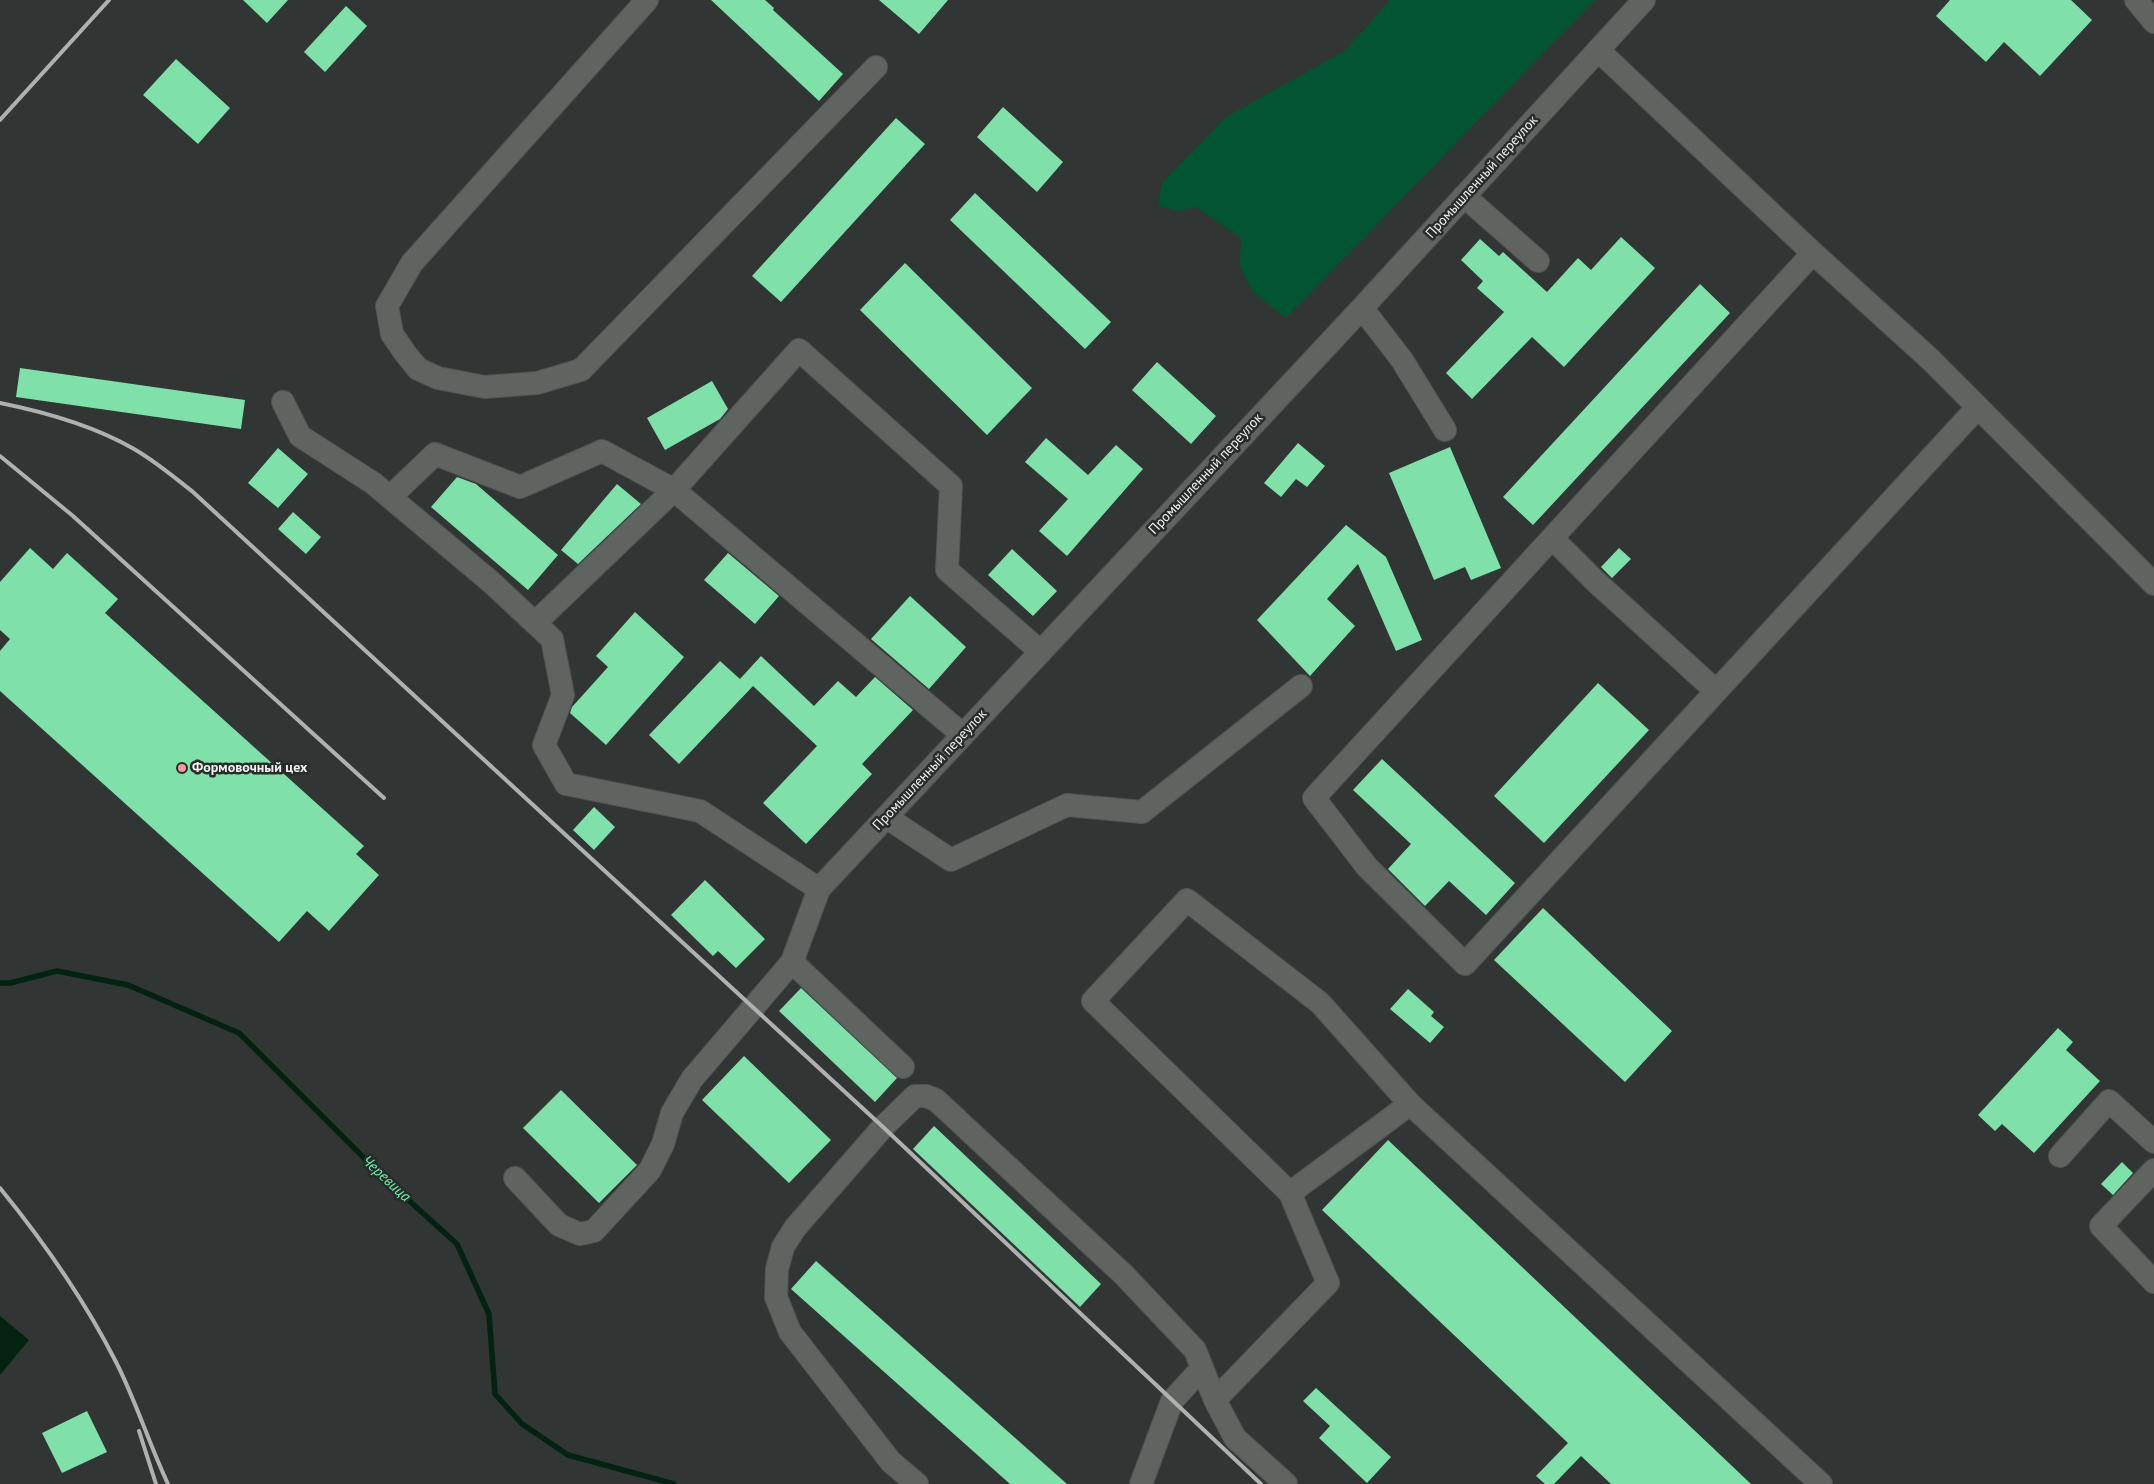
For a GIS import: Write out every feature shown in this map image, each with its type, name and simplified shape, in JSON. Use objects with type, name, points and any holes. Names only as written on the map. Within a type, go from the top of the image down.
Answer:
[{"type":"street","points":[[647,0],[412,263],[387,306],[392,334],[404,354],[418,369],[438,378],[485,387],[537,383],[582,370],[876,67]]},
{"type":"street","name":"Промышленный переулок","points":[[515,1178],[559,1225],[580,1234],[594,1230],[650,1170],[663,1144],[672,1113],[692,1080],[792,962],[819,889],[1362,308],[1644,0]]},
{"type":"street","points":[[2136,0],[2154,22]]},
{"type":"street","points":[[1598,50],[1813,253],[1931,360],[2154,584]]},
{"type":"street","points":[[1464,196],[1538,261]]},
{"type":"street","points":[[1813,253],[1314,798],[1367,867],[1465,964],[1978,407]]},
{"type":"street","points":[[1362,308],[1402,360],[1445,430]]},
{"type":"street","points":[[535,623],[674,490],[799,350],[951,486],[947,570],[1041,652]]},
{"type":"street","points":[[283,402],[300,436],[372,482],[491,582],[552,639],[563,695],[544,745],[566,784],[700,811],[819,889]]},
{"type":"street","points":[[390,497],[435,454],[520,486],[602,451],[674,490],[963,735]]},
{"type":"street","points":[[1553,539],[1600,586],[1716,691]]},
{"type":"street","points":[[886,817],[951,860],[1067,805],[1142,812],[1301,686]]},
{"type":"street","points":[[1215,1400],[1328,1283],[1290,1193],[1094,1001],[1187,900],[1320,1003],[1410,1104],[1821,1484]]},
{"type":"street","points":[[792,962],[903,1067]]},
{"type":"street","points":[[917,1484],[891,1462],[790,1332],[776,1297],[777,1269],[783,1248],[795,1228],[883,1127],[915,1096],[926,1096],[936,1100],[1124,1275],[1195,1350],[1215,1400],[1235,1438],[1286,1484]]},
{"type":"street","points":[[2060,1156],[2109,1101],[2154,1142]]},
{"type":"street","points":[[1290,1193],[1410,1104]]},
{"type":"street","points":[[2154,1170],[2101,1226],[2154,1282]]},
{"type":"street","points":[[1142,1484],[1172,1400],[1202,1368]]},
{"type":"green space","points":[[1390,0],[1595,0],[1286,318],[1253,292],[1240,266],[1241,238],[1196,207],[1176,211],[1158,205],[1162,183],[1226,117],[1345,51]]},
{"type":"shaded area","points":[[0,1316],[29,1340],[0,1375]]},
{"type":"building","points":[[243,0],[288,0],[267,23]]},
{"type":"building","points":[[711,0],[765,0],[774,8],[773,10],[843,74],[819,101]]},
{"type":"building","points":[[879,0],[948,0],[919,34]]},
{"type":"building","points":[[1950,0],[2071,0],[2092,20],[2040,76],[2004,42],[1986,62],[1936,16]]},
{"type":"building","points":[[346,6],[367,26],[325,72],[304,52]]},
{"type":"building","points":[[176,59],[230,108],[198,144],[143,95]]},
{"type":"building","points":[[1003,107],[1063,162],[1037,192],[977,137]]},
{"type":"building","points":[[896,118],[925,144],[781,302],[752,276]]},
{"type":"building","points":[[975,193],[1111,322],[1085,349],[950,220]]},
{"type":"building","points":[[1621,237],[1655,268],[1564,367],[1532,337],[1472,399],[1446,373],[1504,312],[1477,288],[1483,281],[1461,260],[1480,239],[1499,256],[1503,252],[1547,292],[1578,258],[1591,270]]},
{"type":"building","points":[[905,263],[1032,388],[987,435],[860,310]]},
{"type":"building","points":[[1700,284],[1730,313],[1533,525],[1503,497]]},
{"type":"building","points":[[1157,362],[1216,416],[1191,444],[1132,390]]},
{"type":"building","points":[[20,368],[245,400],[241,429],[16,397]]},
{"type":"building","points":[[712,381],[728,409],[720,419],[665,450],[647,418]]},
{"type":"building","points":[[1046,438],[1088,475],[1116,445],[1143,469],[1067,556],[1039,531],[1068,499],[1025,462]]},
{"type":"building","points":[[1298,443],[1325,466],[1307,487],[1296,479],[1281,497],[1264,483]]},
{"type":"building","points":[[1450,447],[1501,568],[1471,580],[1465,567],[1434,580],[1389,473]]},
{"type":"building","points":[[278,448],[308,474],[278,508],[248,483]]},
{"type":"building","points":[[457,477],[476,484],[558,555],[528,590],[431,507]]},
{"type":"building","points":[[617,484],[641,504],[578,564],[561,550]]},
{"type":"building","points":[[293,512],[321,537],[306,554],[278,529]]},
{"type":"building","points":[[1346,525],[1386,557],[1422,640],[1396,651],[1358,564],[1327,599],[1355,626],[1310,676],[1257,620]]},
{"type":"building","name":"Формовочный цех","points":[[30,548],[53,569],[67,553],[118,599],[105,613],[364,846],[356,854],[379,875],[329,931],[307,911],[279,942],[0,691],[0,651],[10,639],[0,630],[0,582]]},
{"type":"building","points":[[1619,548],[1631,559],[1612,578],[1601,567]]},
{"type":"building","points":[[1012,549],[1057,591],[1033,616],[988,575]]},
{"type":"building","points":[[728,553],[779,596],[755,624],[704,580]]},
{"type":"building","points":[[910,596],[966,647],[929,689],[871,639]]},
{"type":"building","points":[[635,612],[684,657],[606,745],[570,713],[572,707],[608,667],[596,656]]},
{"type":"building","points":[[761,656],[814,706],[838,681],[856,697],[875,677],[913,710],[862,764],[872,774],[806,844],[763,803],[817,746],[753,686],[679,764],[649,735],[720,661],[740,679]]},
{"type":"building","points":[[1598,683],[1649,730],[1544,843],[1494,796]]},
{"type":"building","points":[[1382,759],[1515,883],[1486,915],[1449,881],[1425,906],[1388,869],[1411,844],[1353,790]]},
{"type":"building","points":[[594,807],[615,827],[594,850],[573,830]]},
{"type":"building","points":[[705,880],[765,939],[736,968],[718,951],[713,956],[671,915]]},
{"type":"building","points":[[1543,908],[1672,1031],[1625,1082],[1494,960]]},
{"type":"building","points":[[801,988],[897,1078],[875,1102],[779,1011]]},
{"type":"building","points":[[1408,989],[1434,1012],[1431,1016],[1444,1027],[1430,1043],[1390,1009]]},
{"type":"building","points":[[2058,1028],[2073,1042],[2066,1050],[2100,1081],[2034,1153],[2002,1124],[1995,1131],[1978,1115]]},
{"type":"building","points":[[744,1056],[831,1140],[789,1183],[702,1100]]},
{"type":"building","points":[[561,1090],[637,1165],[599,1203],[523,1128]]},
{"type":"building","points":[[934,1126],[1101,1284],[1080,1307],[913,1149]]},
{"type":"building","points":[[1388,1140],[1751,1484],[1611,1484],[1581,1456],[1554,1484],[1545,1484],[1536,1476],[1568,1443],[1322,1210]]},
{"type":"building","points":[[2122,1162],[2133,1173],[2113,1195],[2101,1184]]},
{"type":"building","points":[[816,1261],[1067,1484],[1010,1484],[791,1289]]},
{"type":"building","points":[[1316,1388],[1391,1457],[1367,1483],[1319,1438],[1330,1426],[1303,1401]]},
{"type":"building","points":[[87,1411],[107,1452],[62,1473],[42,1433]]},
{"type":"waterway","name":"Черевица","points":[[0,983],[10,983],[57,971],[128,985],[239,1033],[383,1177],[457,1244],[489,1314],[495,1394],[522,1424],[568,1455],[674,1484]]},
{"type":"railway","points":[[0,120],[109,0]]},
{"type":"railway","points":[[0,403],[69,421],[103,433],[134,449],[164,469],[193,492],[883,1127],[1261,1484]]},
{"type":"railway","points":[[0,456],[73,516],[384,798]]},
{"type":"railway","points":[[0,1188],[63,1272],[91,1316],[130,1392],[168,1484]]},
{"type":"railway","points":[[139,1431],[156,1484]]},
{"type":"place","name":"Формовочный цех","points":[[182,768]]}]
